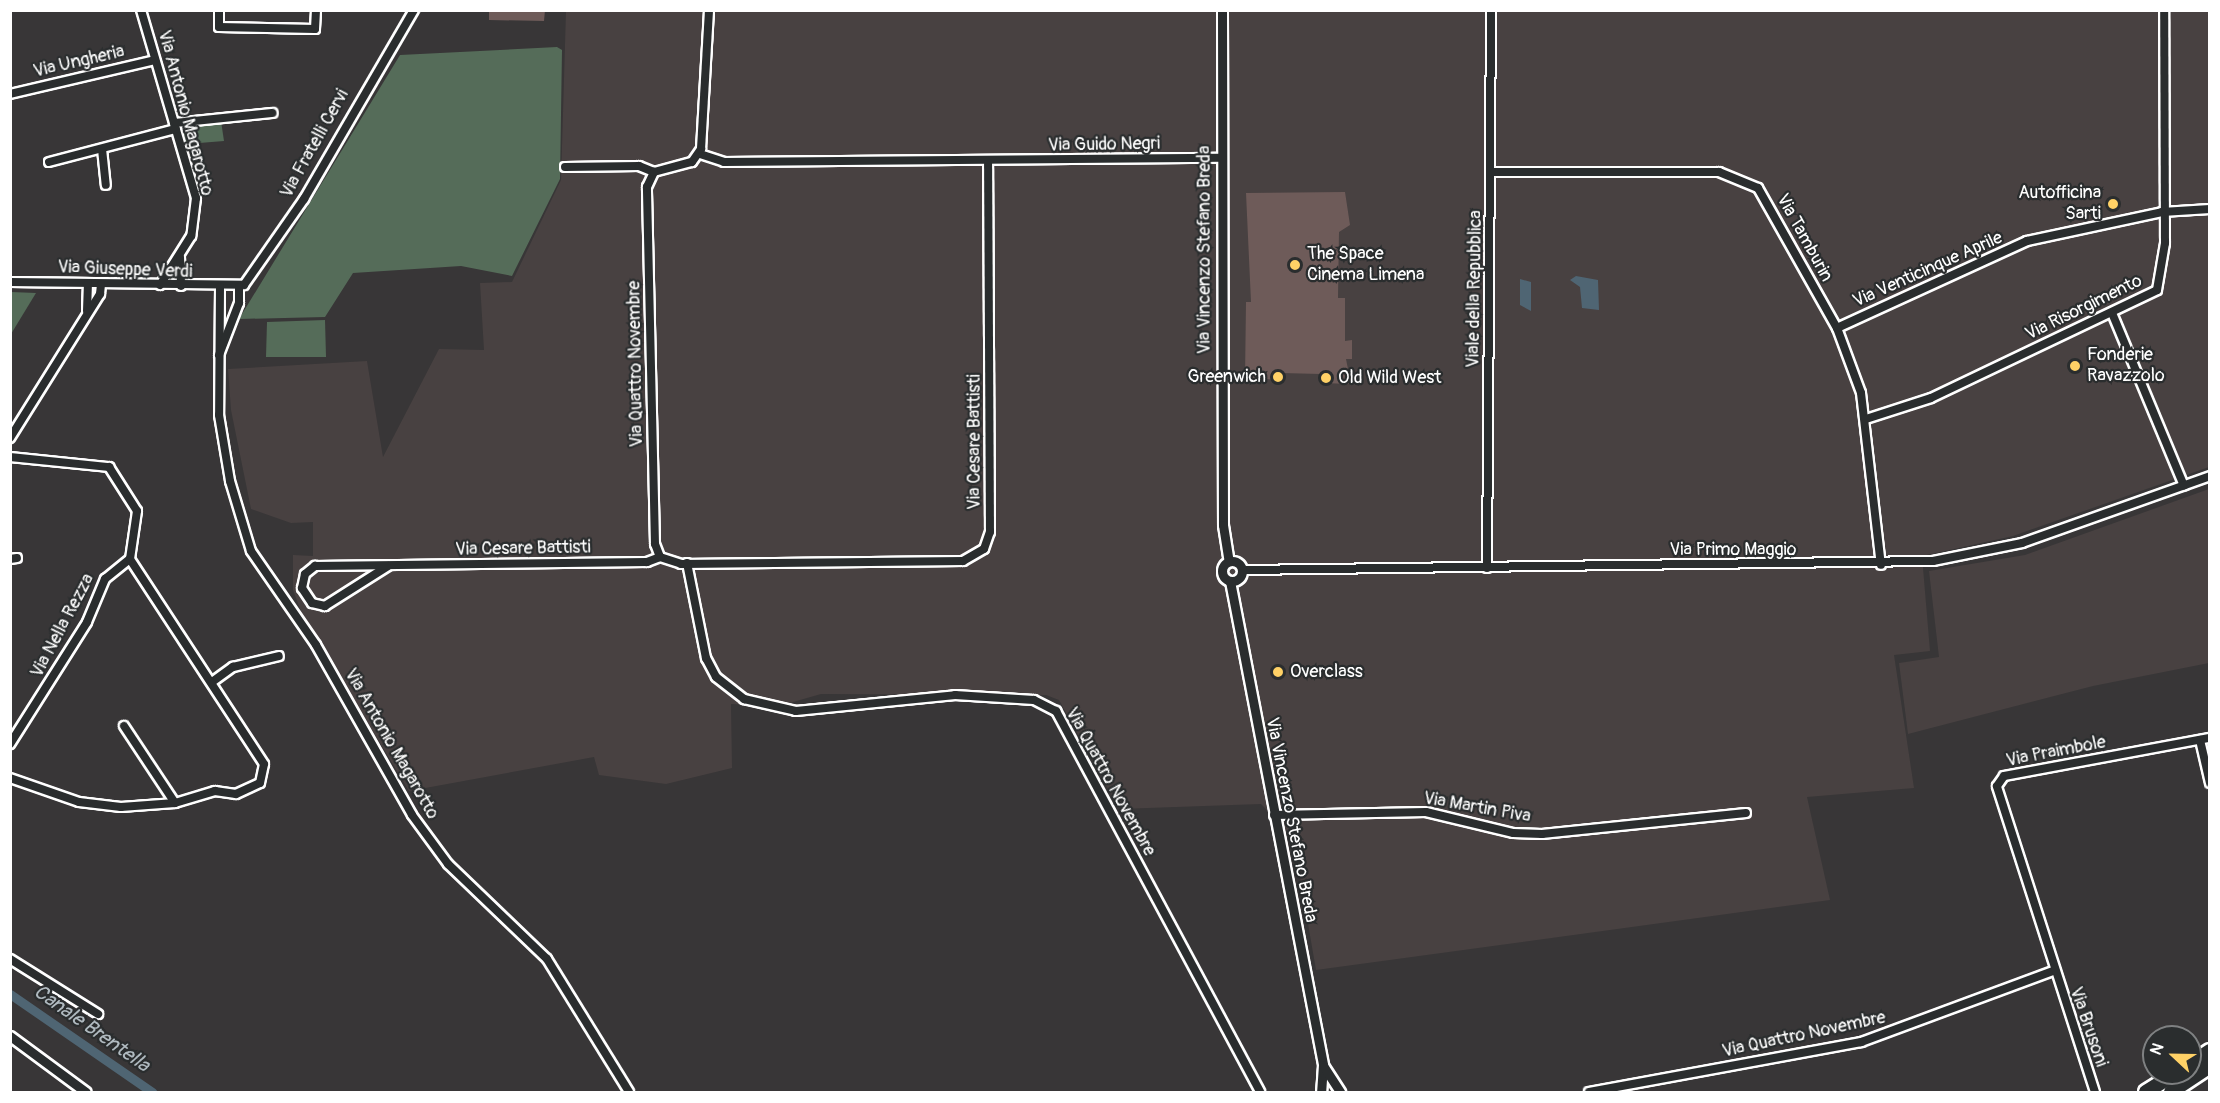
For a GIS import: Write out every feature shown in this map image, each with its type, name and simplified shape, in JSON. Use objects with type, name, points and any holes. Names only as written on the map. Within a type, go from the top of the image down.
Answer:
[{"type":"highway","points":[[2171,1092],[2210,1066]]},
{"type":"street","name":"Via Antonio Magarotto","points":[[141,10],[196,198],[195,222],[180,257]]},
{"type":"street","points":[[219,10],[219,27],[315,29],[316,10]]},
{"type":"street","name":"Via Fratelli Cervi","points":[[239,287],[252,278],[304,199],[414,10]]},
{"type":"street","points":[[700,154],[709,10]]},
{"type":"street","name":"Via Vincenzo Stefano Breda","points":[[1222,10],[1223,534],[1229,561],[1222,573],[1230,581],[1323,1065],[1321,1092]]},
{"type":"street","name":"Viale della Repubblica","points":[[1487,568],[1491,10]]},
{"type":"street","name":"Via Risorgimento","points":[[1866,419],[1931,398],[2157,290],[2164,266],[2162,212],[2164,10]]},
{"type":"street","name":"Via Ungheria","points":[[10,94],[155,60]]},
{"type":"street","points":[[49,162],[175,126],[272,112]]},
{"type":"street","points":[[102,148],[106,185]]},
{"type":"street","points":[[566,167],[639,166],[654,172],[700,154],[724,162],[988,162]]},
{"type":"street","name":"Via Guido Negri","points":[[988,162],[1221,158]]},
{"type":"street","name":"Via Cesare Battisti","points":[[388,566],[325,606],[312,603],[302,588],[305,574],[315,566],[647,562],[660,557],[687,563],[963,561],[984,549],[990,532],[988,162]]},
{"type":"street","name":"Via Tamburin","points":[[1491,172],[1707,171],[1742,179],[1764,195],[1837,328],[1866,419],[1881,565]]},
{"type":"street","name":"Via Quattro Novembre","points":[[654,172],[647,195],[655,544],[660,557]]},
{"type":"street","name":"Via Venticinque Aprile","points":[[1837,328],[2027,241],[2162,212],[2210,209]]},
{"type":"street","points":[[160,285],[180,257]]},
{"type":"street","points":[[180,257],[181,286]]},
{"type":"street","name":"Via Giuseppe Verdi","points":[[10,282],[239,287]]},
{"type":"street","points":[[86,316],[88,284]]},
{"type":"street","points":[[10,438],[86,316],[101,284]]},
{"type":"street","name":"Via Antonio Magarotto","points":[[220,287],[217,366],[230,481],[259,566],[316,645],[412,815],[448,864],[547,958],[629,1092]]},
{"type":"street","name":"Via Antonio Magarotto","points":[[217,366],[239,303],[239,287]]},
{"type":"street","points":[[2112,313],[2184,486]]},
{"type":"street","points":[[10,456],[109,467],[137,511],[130,559],[264,764],[260,783],[236,794],[216,791],[175,803],[121,807],[79,802],[10,778]]},
{"type":"street","name":"Via Primo Maggio","points":[[1242,570],[1881,565],[1995,551],[2210,476]]},
{"type":"street","name":"Via Nella Rezza","points":[[10,744],[87,622],[105,579],[130,559]]},
{"type":"street","points":[[1229,561],[1242,570],[1230,581]]},
{"type":"street","name":"Via Quattro Novembre","points":[[687,563],[706,658],[716,677],[744,699],[796,711],[955,695],[1035,700],[1056,711],[1260,1092]]},
{"type":"street","points":[[212,682],[232,667],[279,656]]},
{"type":"street","points":[[124,726],[175,803]]},
{"type":"street","name":"Via Praimbole","points":[[2053,971],[1998,799],[1999,780],[2210,738]]},
{"type":"street","points":[[2200,740],[2210,783]]},
{"type":"street","name":"Via Martin Piva","points":[[1274,815],[1426,812],[1513,833],[1542,834],[1746,813]]},
{"type":"street","points":[[10,959],[98,1014]]},
{"type":"street","name":"Via Quattro Novembre","points":[[1589,1092],[1861,1042],[2053,971]]},
{"type":"street","name":"Via Brusoni","points":[[2053,971],[2095,1092]]},
{"type":"street","points":[[10,1036],[86,1092]]},
{"type":"street","name":"Via Vincenzo Stefano Breda","points":[[1323,1065],[1340,1092]]},
{"type":"shaded area","points":[[566,11],[2209,11],[2209,467],[2013,536],[1922,556],[1930,651],[1894,655],[1914,788],[1807,797],[1830,900],[1316,970],[1293,837],[1261,804],[1119,809],[1059,700],[1046,695],[821,694],[779,706],[731,704],[732,768],[666,784],[599,775],[594,757],[409,791],[302,614],[293,590],[293,555],[313,556],[313,522],[291,523],[251,509],[231,410],[228,369],[367,361],[383,457],[439,349],[484,350],[480,283],[512,282],[561,180]]},
{"type":"shaded area","points":[[2209,489],[2209,663],[2093,686],[1908,734],[1899,663],[1939,657],[1929,571],[2025,555]]},
{"type":"green space","points":[[557,47],[562,50],[560,179],[512,276],[461,266],[353,273],[325,317],[239,319],[400,55]]},
{"type":"green space","points":[[221,121],[224,141],[187,144],[184,134],[190,125]]},
{"type":"green space","points":[[10,292],[36,293],[11,334]]},
{"type":"green space","points":[[325,320],[326,357],[266,357],[267,322]]},
{"type":"water","points":[[1576,276],[1598,280],[1599,310],[1582,308],[1580,287],[1570,280]]},
{"type":"water","points":[[1520,279],[1531,282],[1531,311],[1520,305]]},
{"type":"building","points":[[489,10],[545,10],[544,21],[489,20]]},
{"type":"building","name":"The Space Cinema Limena","points":[[1345,192],[1350,225],[1339,232],[1338,298],[1345,298],[1345,341],[1352,340],[1352,359],[1346,359],[1351,384],[1322,383],[1321,374],[1281,373],[1281,380],[1245,378],[1246,302],[1251,302],[1246,193]]},
{"type":"waterway","name":"Canale Brentella","points":[[10,994],[152,1092]]},
{"type":"place","name":"Autofficina Sarti","points":[[2113,204]]},
{"type":"place","name":"The Space Cinema Limena","points":[[1295,265]]},
{"type":"place","name":"Fonderie Ravazzolo","points":[[2075,366]]},
{"type":"place","name":"Greenwich","points":[[1278,377]]},
{"type":"place","name":"Old Wild West","points":[[1326,378]]},
{"type":"place","name":"Overclass","points":[[1278,672]]}]
